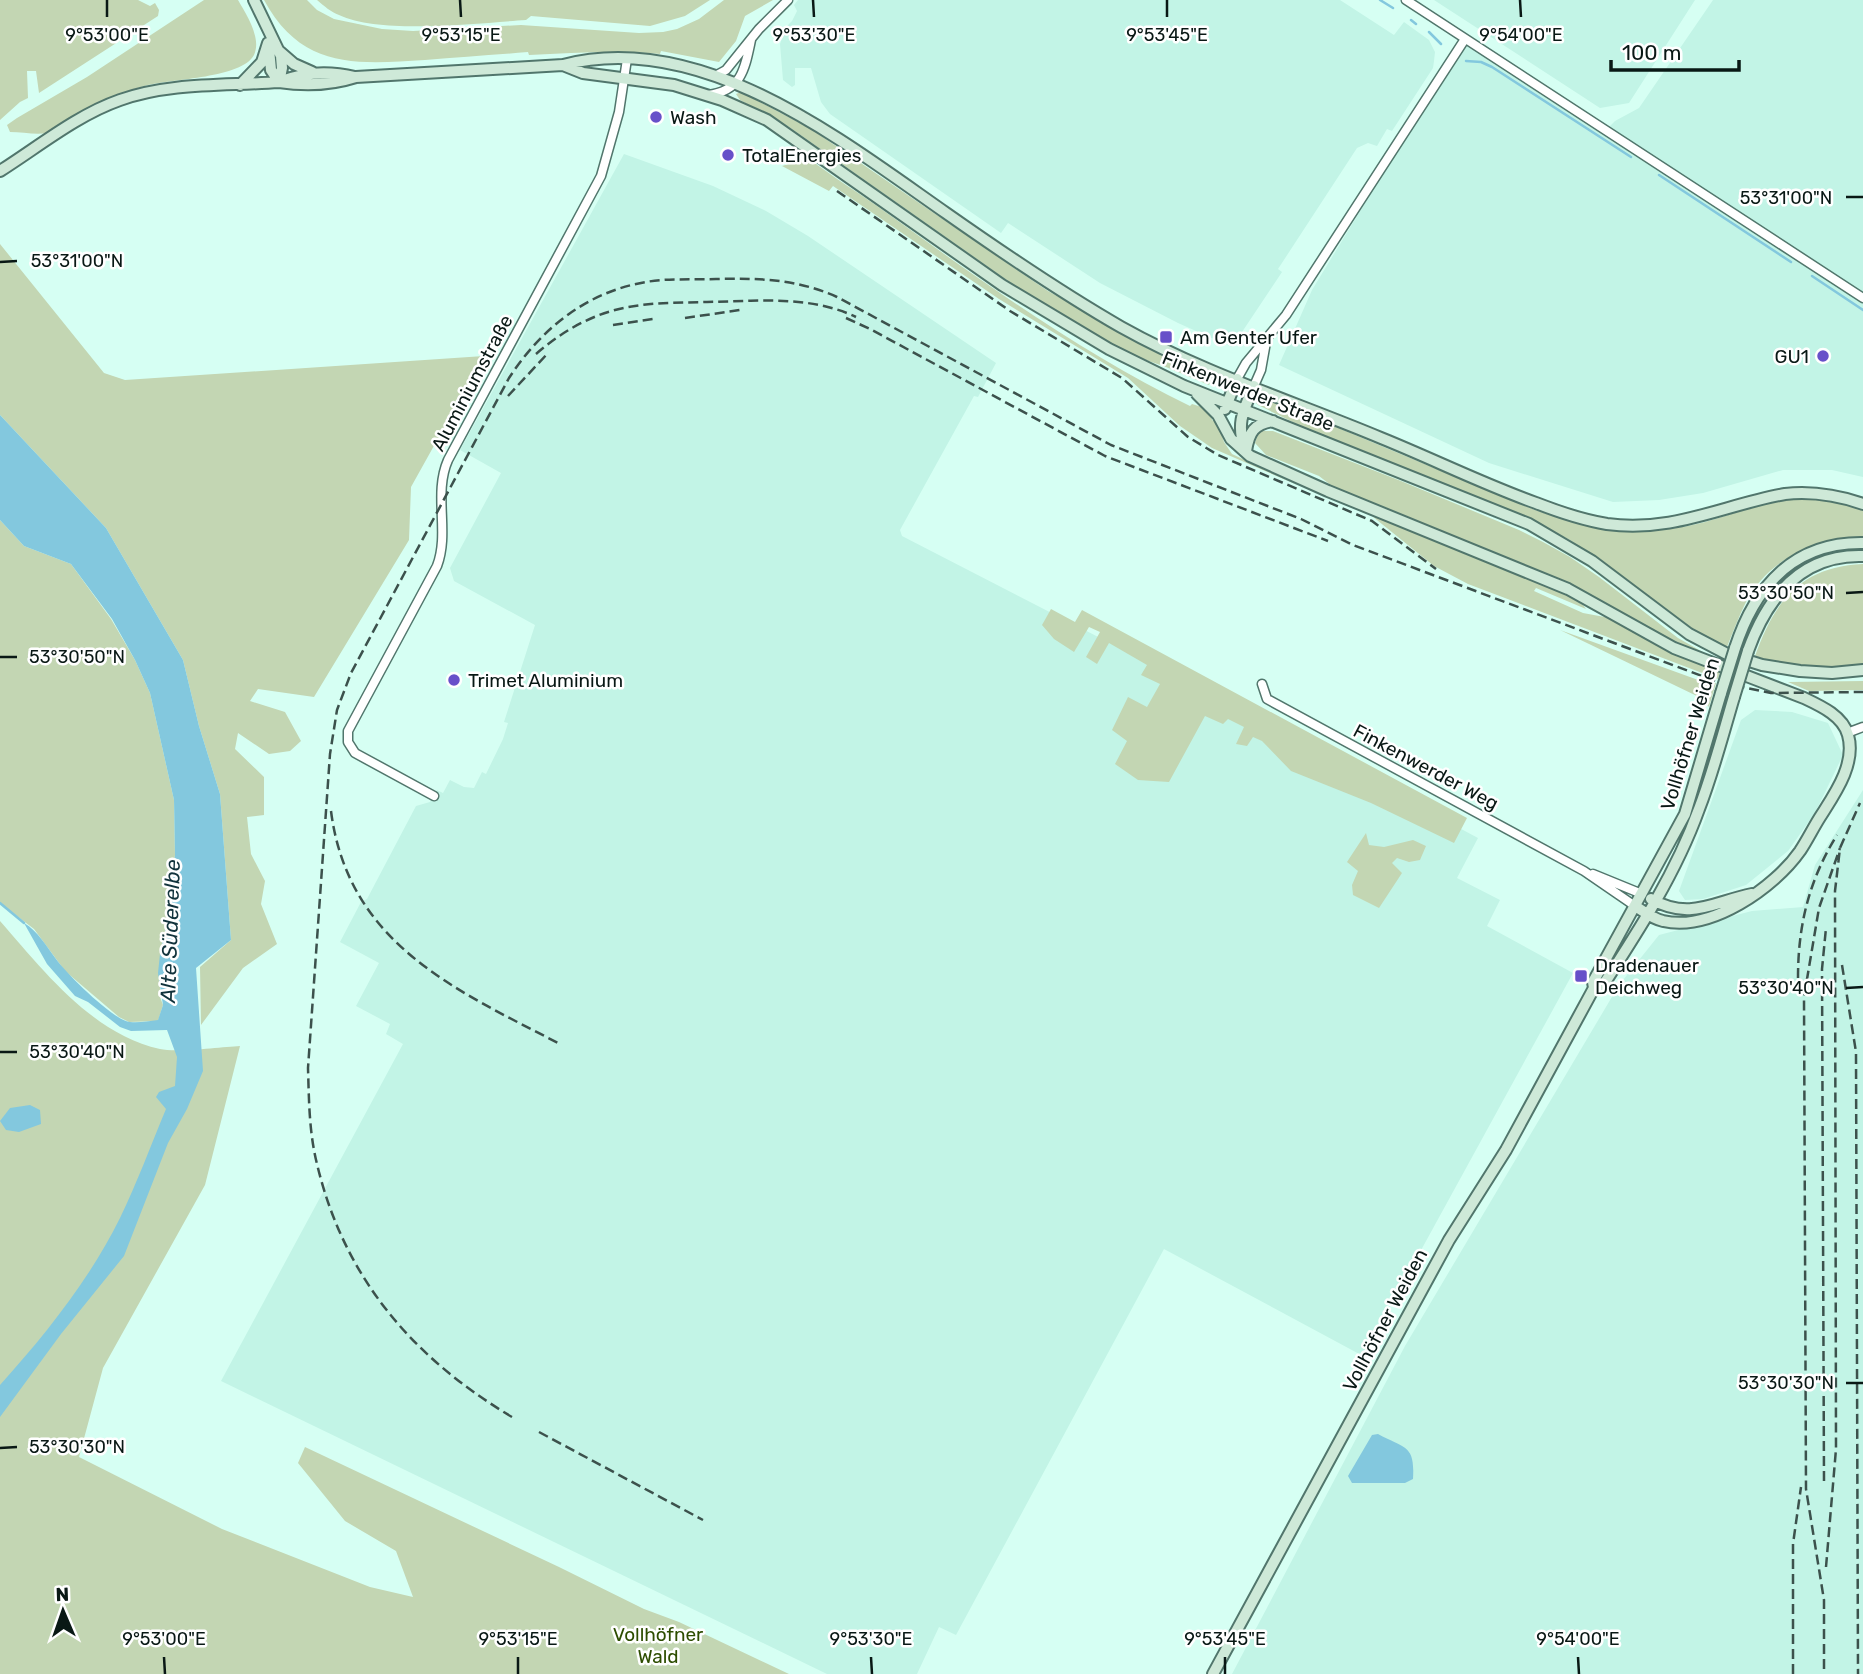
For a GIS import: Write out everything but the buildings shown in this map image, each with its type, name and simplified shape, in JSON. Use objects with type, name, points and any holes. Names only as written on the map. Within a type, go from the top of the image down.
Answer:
[{"type":"main road","points":[[254,0],[268,38],[271,70],[279,82]]},
{"type":"main road","points":[[268,38],[294,64],[318,74]]},
{"type":"main road","points":[[240,85],[262,62],[268,38]]},
{"type":"main road","points":[[279,51],[282,68],[279,82]]},
{"type":"main road","name":"Finkenwerder Straße","points":[[279,82],[319,84],[356,77],[563,65],[586,59],[627,59],[668,64],[715,76],[736,83],[807,121],[874,163],[1029,271],[1161,347],[1508,493],[1606,524],[1647,526],[1706,516],[1768,497],[1801,492],[1833,495],[1863,504]]},
{"type":"main road","name":"Finkenwerder Straße","points":[[563,65],[583,73],[661,82],[708,95],[767,120],[1002,285],[1145,369],[1529,524],[1592,561],[1689,634],[1727,654],[1762,665],[1800,671],[1832,673],[1863,670]]},
{"type":"main road","name":"Finkenwerder Straße","points":[[279,82],[298,75],[338,73],[356,77]]},
{"type":"main road","points":[[0,171],[83,117],[118,100],[163,90],[279,82]]},
{"type":"main road","points":[[1224,424],[1226,403],[1237,379]]},
{"type":"main road","points":[[1246,452],[1239,430],[1254,386]]},
{"type":"main road","points":[[1193,390],[1213,408],[1231,439],[1246,452],[1328,491],[1568,589],[1674,648],[1813,702],[1839,720],[1847,733],[1849,760],[1829,803],[1799,852],[1789,863],[1744,902],[1706,920],[1668,922],[1635,906]]},
{"type":"main road","points":[[1246,452],[1250,433],[1255,427],[1263,422],[1273,421]]},
{"type":"main road","name":"Vollhöfner Weiden","points":[[1213,1674],[1449,1240],[1506,1150],[1594,988],[1593,982],[1685,814],[1735,648],[1758,595],[1781,571],[1816,551],[1842,544],[1863,543]]},
{"type":"main road","name":"Vollhöfner Weiden","points":[[1594,988],[1602,987],[1649,915],[1681,852],[1699,810],[1748,651],[1766,610],[1789,582],[1822,562],[1863,556]]},
{"type":"main road","points":[[1642,894],[1676,910],[1692,911],[1752,894]]},
{"type":"street","points":[[715,76],[726,70],[788,0]]},
{"type":"street","points":[[1406,0],[1863,298]]},
{"type":"street","points":[[1237,379],[1246,363],[1286,315],[1465,39]]},
{"type":"street","points":[[708,95],[722,92],[736,83],[746,62],[751,40]]},
{"type":"street","name":"Aluminiumstraße","points":[[434,796],[355,753],[348,742],[348,731],[437,566],[442,552],[444,470],[601,176],[614,132],[627,59]]},
{"type":"street","points":[[1254,386],[1261,370],[1266,341]]},
{"type":"street","name":"Finkenwerder Weg","points":[[1262,684],[1267,699],[1584,871],[1635,906]]},
{"type":"street","points":[[1847,733],[1863,727]]},
{"type":"street","name":"Finkenwerder Weg","points":[[1584,871],[1642,894]]},
{"type":"shaded area","points":[[798,0],[1340,0],[1394,35],[1404,22],[1429,40],[1435,52],[1433,68],[1392,131],[1387,129],[1377,146],[1368,143],[1357,148],[1278,269],[1282,272],[1232,347],[1100,283],[1008,223],[1001,233],[830,114],[821,102],[811,68],[795,68],[795,85],[792,87],[783,80],[780,44],[786,27],[797,11],[794,5]]},
{"type":"shaded area","points":[[1434,0],[1695,0],[1629,103],[1600,108]]},
{"type":"shaded area","points":[[1713,0],[1863,0],[1863,477],[1832,470],[1783,470],[1703,493],[1659,500],[1613,502],[1489,463],[1279,365],[1312,290],[1465,39],[1606,130],[1615,121],[1639,108]]},
{"type":"shaded area","points":[[624,154],[713,186],[766,211],[808,236],[996,363],[978,397],[974,396],[900,530],[902,536],[1215,697],[1478,838],[1457,878],[1500,900],[1487,926],[1573,973],[1363,1356],[1164,1249],[956,1635],[939,1627],[917,1674],[827,1674],[221,1381],[403,1044],[386,1034],[390,1024],[356,1006],[379,963],[340,942],[361,902],[367,899],[416,806],[430,802],[437,790],[443,793],[450,780],[464,787],[474,788],[482,772],[486,774],[503,739],[508,723],[504,722],[535,625],[454,581],[450,568],[501,473],[460,450]]},
{"type":"shaded area","points":[[1755,710],[1792,712],[1828,723],[1843,755],[1815,813],[1788,851],[1746,885],[1703,899],[1685,900],[1679,891],[1741,720]]},
{"type":"shaded area","points":[[1863,790],[1863,1674],[1232,1674],[1405,1346],[1619,985],[1659,935],[1752,911],[1803,907],[1815,865]]},
{"type":"green space","points":[[0,0],[138,0],[150,6],[155,3],[159,10],[158,16],[39,93],[36,71],[27,71],[28,98],[0,120]]},
{"type":"green space","points":[[204,0],[238,0],[252,26],[256,41],[254,55],[247,63],[222,73],[130,90],[79,114],[51,132],[10,132],[7,125],[17,118],[87,77]]},
{"type":"green space","points":[[264,0],[307,0],[317,10],[334,19],[382,29],[413,31],[521,25],[639,33],[677,29],[699,19],[724,0],[773,0],[745,16],[736,41],[719,62],[661,51],[660,54],[611,52],[529,55],[528,52],[376,62],[333,58],[314,51],[279,23]]},
{"type":"green space","points":[[317,0],[710,0],[685,16],[650,26],[531,16],[526,20],[404,26],[357,21],[336,14]]},
{"type":"green space","points":[[741,92],[811,129],[1048,291],[1151,349],[1213,376],[1209,385],[1140,358],[1035,300],[789,127],[740,100],[736,94]]},
{"type":"green space","points":[[808,158],[1073,341],[1150,386],[1190,406],[1192,404],[1205,408],[1213,421],[1217,420],[1224,442],[1232,454],[1302,487],[1212,448],[1180,426],[1128,378],[999,299],[833,186],[829,191],[782,166]]},
{"type":"green space","points":[[0,244],[104,373],[125,380],[484,356],[411,487],[409,540],[314,697],[258,689],[250,701],[285,712],[301,741],[290,751],[269,754],[238,733],[235,749],[264,777],[264,815],[247,817],[251,854],[265,881],[261,904],[277,944],[243,968],[201,1025],[200,967],[231,940],[220,794],[199,726],[183,660],[106,528],[0,415]]},
{"type":"green space","points":[[1259,395],[1535,510],[1587,525],[1639,531],[1676,528],[1776,501],[1801,499],[1839,503],[1863,510],[1863,537],[1811,546],[1796,553],[1767,574],[1746,602],[1727,647],[1681,623],[1570,540],[1521,515],[1307,429],[1258,405],[1256,403]]},
{"type":"green space","points":[[1259,431],[1273,431],[1401,481],[1543,542],[1599,577],[1678,638],[1708,655],[1707,657],[1332,486],[1319,476],[1266,455],[1255,443]]},
{"type":"green space","points":[[1367,512],[1556,589],[1586,609],[1536,588],[1534,591],[1583,613],[1610,618],[1681,657],[1720,672],[1718,679],[1468,584],[1434,566]]},
{"type":"green space","points":[[0,520],[24,546],[71,564],[111,619],[135,660],[150,693],[174,800],[175,855],[167,923],[160,954],[160,997],[163,1005],[158,1021],[129,1022],[119,1017],[65,971],[34,929],[0,903]]},
{"type":"green space","points":[[1863,564],[1863,665],[1808,666],[1754,659],[1770,621],[1792,591],[1822,572]]},
{"type":"green space","points":[[1051,609],[1075,622],[1082,610],[1467,818],[1454,843],[1371,803],[1291,771],[1262,741],[1253,737],[1247,746],[1236,744],[1244,727],[1228,719],[1223,724],[1205,716],[1169,782],[1138,780],[1115,764],[1127,741],[1112,730],[1128,697],[1147,707],[1160,684],[1141,675],[1147,665],[1109,643],[1097,664],[1086,657],[1100,632],[1089,627],[1074,652],[1054,639],[1042,625]]},
{"type":"green space","points":[[1560,630],[1701,681],[1716,683],[1709,707],[1699,697]]},
{"type":"green space","points":[[1863,681],[1863,690],[1809,691],[1788,682]]},
{"type":"green space","points":[[1366,833],[1369,845],[1384,847],[1413,840],[1426,846],[1420,860],[1409,862],[1397,858],[1392,863],[1402,873],[1379,908],[1353,895],[1352,885],[1358,871],[1347,862]]},
{"type":"green space","name":"Vollhöfner Wald","points":[[0,921],[71,998],[112,1030],[135,1041],[167,1050],[240,1046],[205,1185],[103,1368],[79,1457],[222,1529],[370,1587],[413,1597],[396,1551],[345,1521],[298,1463],[305,1447],[644,1609],[679,1622],[789,1674],[0,1674]]},
{"type":"water","name":"Alte Süderelbe","points":[[0,415],[106,528],[183,660],[199,726],[220,794],[231,940],[196,968],[203,1071],[187,1109],[168,1143],[124,1256],[61,1334],[0,1417],[0,1385],[66,1306],[95,1263],[120,1218],[166,1109],[156,1097],[159,1092],[175,1086],[177,1057],[167,1030],[131,1031],[120,1027],[88,1002],[75,996],[47,964],[24,923],[38,934],[70,975],[113,1014],[130,1022],[158,1020],[163,1005],[158,973],[175,855],[174,800],[150,693],[112,619],[71,564],[24,546],[0,520]]},
{"type":"water","points":[[30,1105],[40,1110],[41,1124],[19,1132],[6,1130],[0,1121],[10,1108]]},
{"type":"water","points":[[1378,1434],[1407,1449],[1412,1460],[1413,1479],[1405,1483],[1352,1483],[1348,1476],[1372,1435]]},
{"type":"waterway","points":[[1380,0],[1393,8]]},
{"type":"waterway","points":[[1411,20],[1416,24]]},
{"type":"waterway","points":[[1429,32],[1441,44]]},
{"type":"waterway","points":[[1466,61],[1481,62],[1492,67],[1631,157]]},
{"type":"waterway","points":[[1659,175],[1791,262]]},
{"type":"waterway","points":[[1812,276],[1863,310]]},
{"type":"waterway","points":[[0,903],[24,923]]},
{"type":"railway","points":[[837,191],[1010,311],[1122,378],[1188,437],[1218,455],[1372,521],[1436,569]]},
{"type":"railway","points":[[512,1417],[444,1369],[414,1341],[364,1279],[329,1205],[317,1164],[311,1128],[308,1068],[330,754],[337,710],[351,673],[509,378],[535,344],[567,315],[585,304],[624,287],[663,280],[763,280],[807,286],[837,297],[1111,445],[1301,519],[1353,545],[1718,682],[1771,693],[1863,692]]},
{"type":"railway","points":[[536,354],[563,333],[583,322],[604,313],[638,306],[783,301],[820,305],[856,317]]},
{"type":"railway","points":[[685,318],[740,310]]},
{"type":"railway","points":[[846,318],[1105,456],[1328,541]]},
{"type":"railway","points":[[613,325],[653,319]]},
{"type":"railway","points":[[508,396],[548,353]]},
{"type":"railway","points":[[1826,1567],[1836,1449],[1835,891],[1840,848],[1860,803]]},
{"type":"railway","points":[[331,811],[341,857],[359,896],[384,929],[413,957],[446,982],[560,1044]]},
{"type":"railway","points":[[1798,978],[1800,940],[1807,903],[1819,869],[1837,835]]},
{"type":"railway","points":[[1824,1669],[1824,1600],[1806,1489],[1804,997],[1819,908],[1840,848]]},
{"type":"railway","points":[[1824,1481],[1822,969],[1826,928]]},
{"type":"railway","points":[[1842,965],[1856,1052],[1858,1674]]},
{"type":"railway","points":[[539,1432],[703,1520]]},
{"type":"railway","points":[[1793,1674],[1793,1544],[1801,1487]]},
{"type":"place","name":"Wash","points":[[656,117]]},
{"type":"place","name":"TotalEnergies","points":[[728,155]]},
{"type":"place","name":"Am Genter Ufer","points":[[1166,337]]},
{"type":"place","name":"GU1","points":[[1823,356]]},
{"type":"place","name":"Trimet Aluminium","points":[[454,680]]},
{"type":"place","name":"Dradenauer Deichweg","points":[[1581,976]]}]
